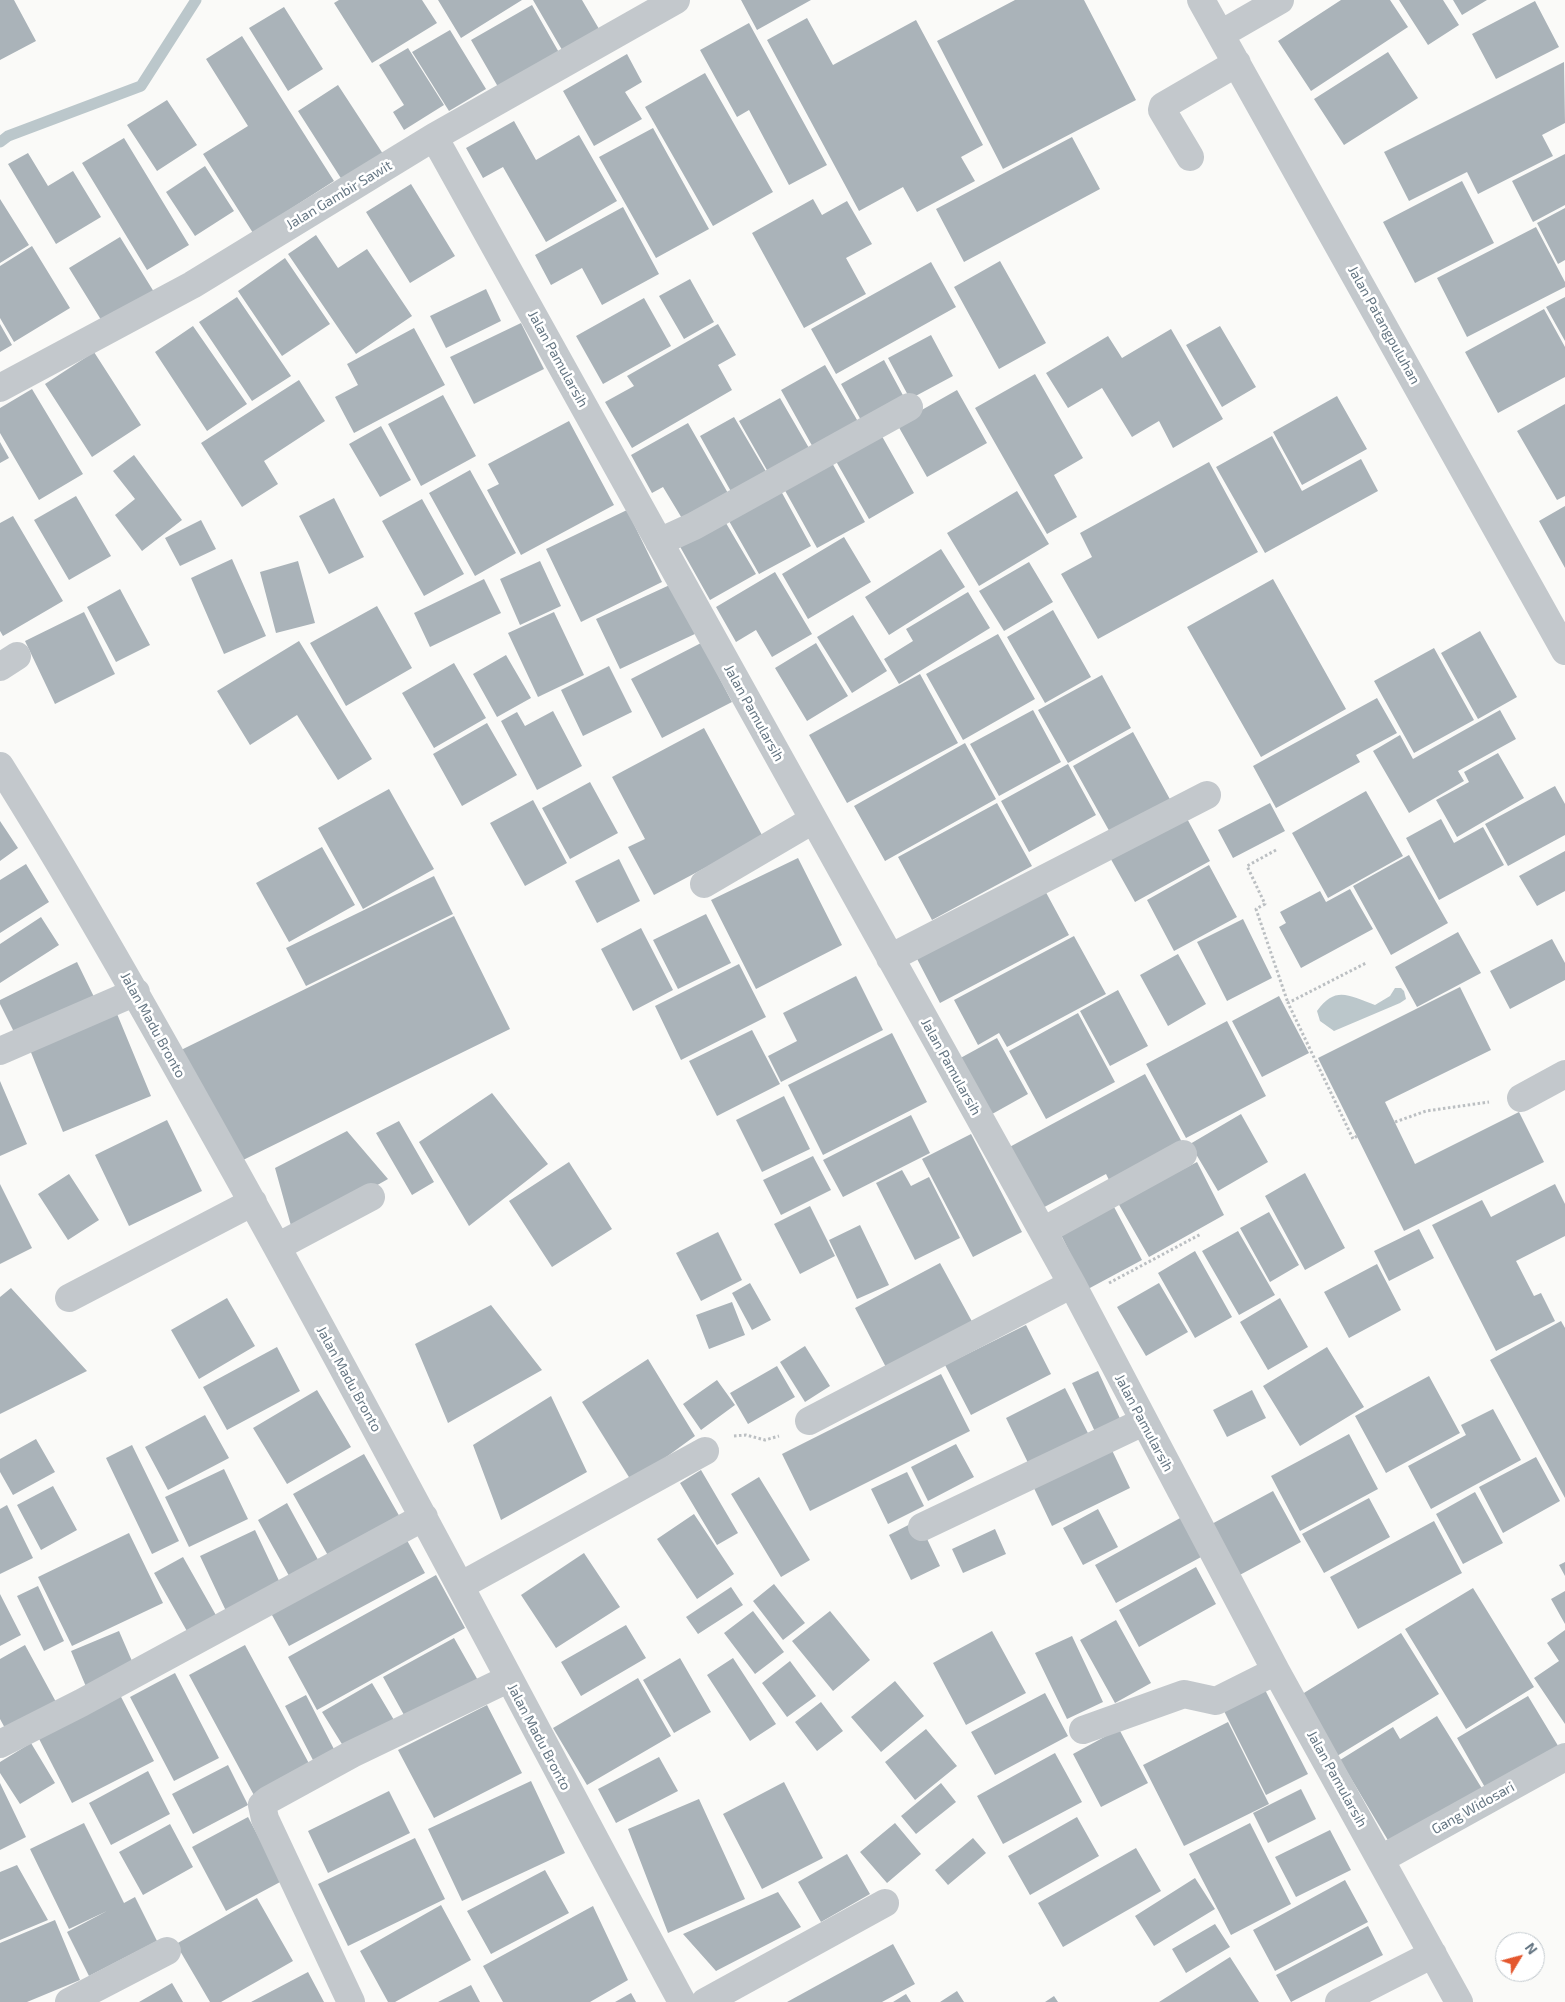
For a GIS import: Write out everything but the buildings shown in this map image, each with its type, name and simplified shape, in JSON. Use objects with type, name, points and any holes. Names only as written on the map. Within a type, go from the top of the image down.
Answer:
[{"type":"street","name":"Jalan Gambir Sawit","points":[[0,388],[192,286],[434,137],[676,0]]},
{"type":"street","name":"Jalan Patangpuluhan","points":[[1201,0],[1562,638]]},
{"type":"street","points":[[1221,34],[1280,0]]},
{"type":"street","points":[[1190,157],[1162,110],[1163,106],[1237,63]]},
{"type":"street","name":"Jalan Pamularsih","points":[[434,137],[1076,1292],[1276,1670],[1459,2002]]},
{"type":"street","points":[[659,542],[694,526],[909,408]]},
{"type":"street","name":"Jalan Madu Bronto","points":[[1,769],[136,992],[253,1202],[424,1517],[682,2002]]},
{"type":"street","points":[[890,958],[1208,795]]},
{"type":"street","points":[[704,884],[814,820]]},
{"type":"street","points":[[0,1051],[136,992]]},
{"type":"street","points":[[1521,1098],[1565,1074]]},
{"type":"street","points":[[1042,1231],[1183,1154]]},
{"type":"street","points":[[277,1247],[370,1197]]},
{"type":"street","points":[[69,1298],[253,1202]]},
{"type":"street","points":[[810,1421],[1076,1292]]},
{"type":"street","points":[[922,1527],[1144,1422]]},
{"type":"street","points":[[460,1586],[705,1451]]},
{"type":"street","points":[[0,1744],[81,1703],[424,1517]]},
{"type":"street","points":[[1083,1730],[1184,1694],[1216,1701],[1276,1670]]},
{"type":"street","points":[[351,2002],[264,1819],[262,1806],[268,1800],[352,1754],[508,1678]]},
{"type":"street","name":"Gang Widosari","points":[[1381,1858],[1565,1758]]},
{"type":"street","points":[[704,2002],[886,1903]]},
{"type":"street","points":[[69,2002],[167,1951]]},
{"type":"street","points":[[1339,2002],[1433,1954]]},
{"type":"path","points":[[1276,850],[1247,866],[1265,904],[1256,909],[1288,1003],[1353,1139],[1357,1136]]},
{"type":"path","points":[[1288,1003],[1366,963]]},
{"type":"path","points":[[1395,1122],[1426,1111],[1521,1098]]},
{"type":"path","points":[[1076,1292],[1200,1234]]},
{"type":"path","points":[[705,1451],[730,1436],[746,1435],[765,1440],[786,1434],[810,1421]]},
{"type":"shaded area","points":[[1395,988],[1401,988],[1404,991],[1406,999],[1400,1003],[1334,1031],[1320,1021],[1317,1011],[1330,998],[1337,995],[1350,996],[1375,1005],[1390,996]]},
{"type":"waterway","points":[[0,142],[8,136],[141,86],[196,0]]}]
